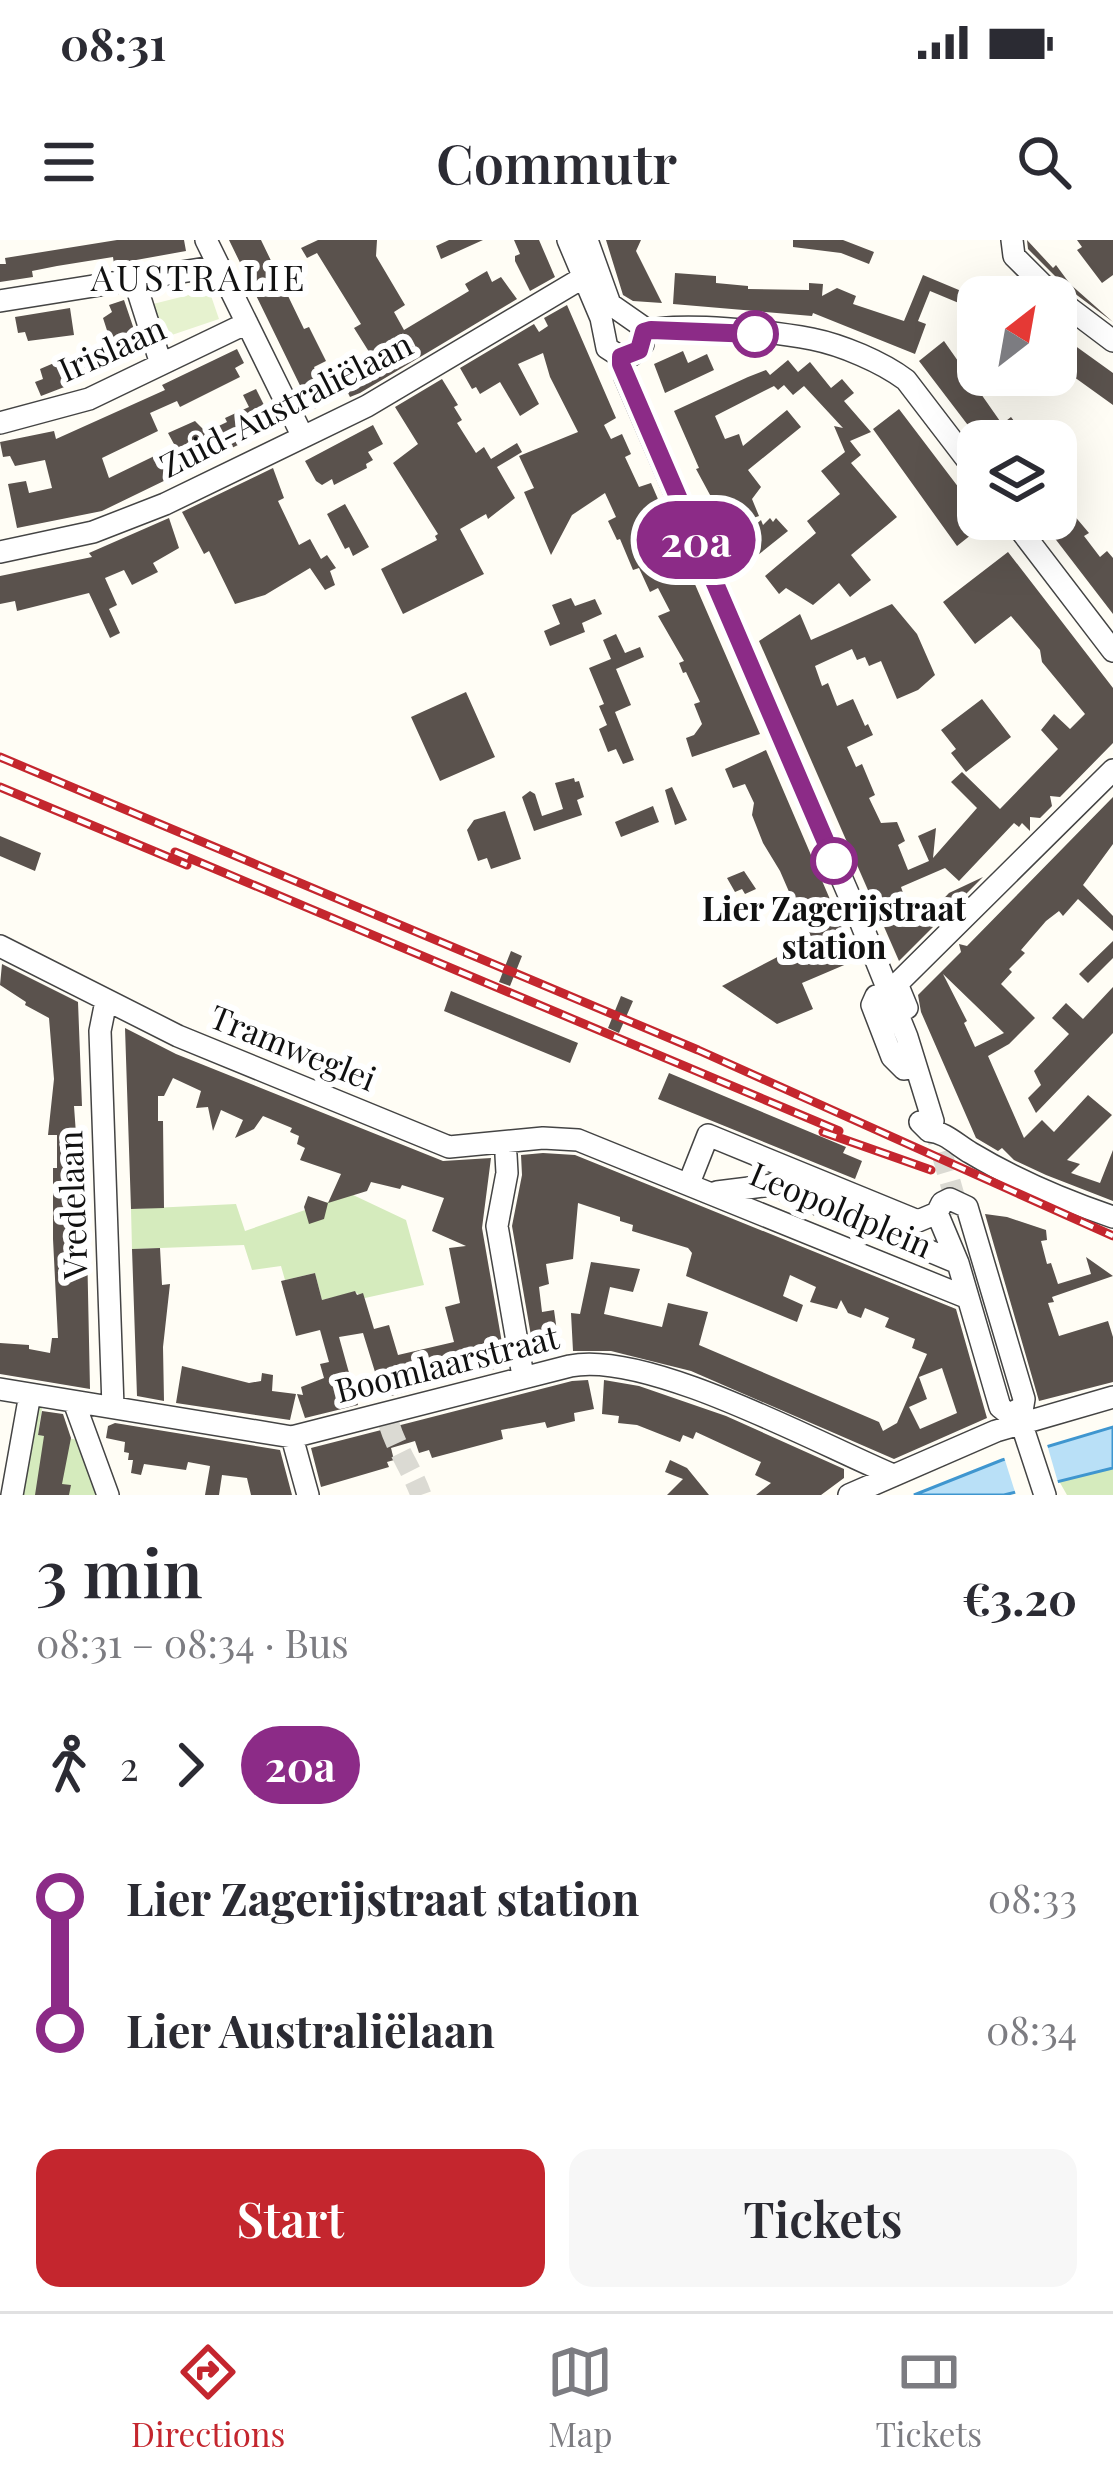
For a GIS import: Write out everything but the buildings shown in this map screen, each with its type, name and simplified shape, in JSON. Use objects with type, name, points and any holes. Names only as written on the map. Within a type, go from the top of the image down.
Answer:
[{"type":"street","points":[[206,240],[303,437]]},
{"type":"street","points":[[568,240],[602,318],[605,344],[621,357],[872,950],[941,1131]]},
{"type":"street","points":[[586,240],[605,296],[615,311],[634,318],[644,332]]},
{"type":"street","points":[[1012,240],[1014,256],[1034,276]]},
{"type":"street","points":[[0,301],[219,266]]},
{"type":"street","name":"Zuid-Australiëlaan","points":[[0,553],[122,522],[303,437],[391,393],[584,277]]},
{"type":"street","points":[[134,279],[161,364]]},
{"type":"street","points":[[1077,313],[1113,341]]},
{"type":"street","name":"Irislaan","points":[[0,423],[89,399],[247,323]]},
{"type":"street","points":[[644,332],[681,328],[814,340],[893,370],[957,447]]},
{"type":"street","points":[[621,357],[639,350],[644,332]]},
{"type":"street","points":[[1028,540],[1113,651]]},
{"type":"street","points":[[941,1131],[946,1120],[931,1068],[898,986],[1070,808],[1113,770]]},
{"type":"street","name":"Tramweglei","points":[[0,946],[178,1036],[448,1147],[543,1138],[578,1140]]},
{"type":"street","points":[[872,950],[869,979],[924,1128],[941,1131],[1043,1191],[1113,1216]]},
{"type":"street","name":"Vredelaan","points":[[106,1001],[100,1031],[113,1407]]},
{"type":"street","name":"Leopoldplein","points":[[688,1183],[709,1135],[918,1221],[937,1214]]},
{"type":"street","name":"Leopoldplein","points":[[578,1140],[968,1298]]},
{"type":"street","points":[[506,1155],[497,1226],[523,1376]]},
{"type":"street","points":[[785,1223],[772,1184],[958,1263]]},
{"type":"street","name":"Leopoldplein","points":[[950,1199],[971,1214],[1024,1399],[1022,1430],[1000,1407],[958,1263],[937,1214],[941,1203],[950,1199]]},
{"type":"street","points":[[785,1223],[854,1219]]},
{"type":"street","points":[[785,1223],[854,1219]]},
{"type":"street","points":[[785,1223],[854,1219]]},
{"type":"street","points":[[961,1221],[1044,1493]]},
{"type":"street","name":"Boomlaarstraat","points":[[0,1389],[292,1437],[388,1418],[523,1376],[586,1362],[666,1377],[893,1475]]},
{"type":"street","points":[[12,1495],[30,1394]]},
{"type":"street","points":[[849,1495],[1113,1397]]},
{"type":"street","points":[[74,1402],[108,1495]]},
{"type":"street","points":[[292,1437],[308,1495]]},
{"type":"green space","points":[[209,290],[219,319],[163,338],[153,304]]},
{"type":"green space","points":[[351,1194],[406,1220],[424,1285],[365,1298],[355,1292],[322,1300],[315,1273],[285,1280],[281,1266],[252,1270],[244,1245],[132,1249],[131,1209],[236,1204],[245,1231]]},
{"type":"green space","points":[[25,1407],[42,1408],[38,1435],[81,1440],[102,1495],[14,1495]]},
{"type":"green space","points":[[1113,1468],[1113,1495],[1067,1495],[1059,1481]]},
{"type":"water","points":[[1113,1427],[1113,1468],[1004,1495],[914,1495],[1002,1460]]},
{"type":"pier","points":[[1046,1441],[1059,1486],[1016,1495],[1003,1454]]},
{"type":"tunnel","points":[[933,1122],[959,1213]]},
{"type":"tunnel","points":[[389,1424],[421,1495]]},
{"type":"railway","points":[[0,757],[698,1050],[1113,1236]]},
{"type":"railway","points":[[0,787],[187,865]]},
{"type":"railway","points":[[175,852],[839,1131]]},
{"type":"railway","points":[[823,1132],[931,1170]]},
{"type":"bus line","name":"20a","points":[[755,334],[651,330],[644,332],[639,350],[621,357],[621,364],[834,861]]},
{"type":"place","name":"Lier Zagerijstraat station","points":[[834,861]]},
{"type":"district","name":"AUSTRALIE","points":[[199,278]]}]
